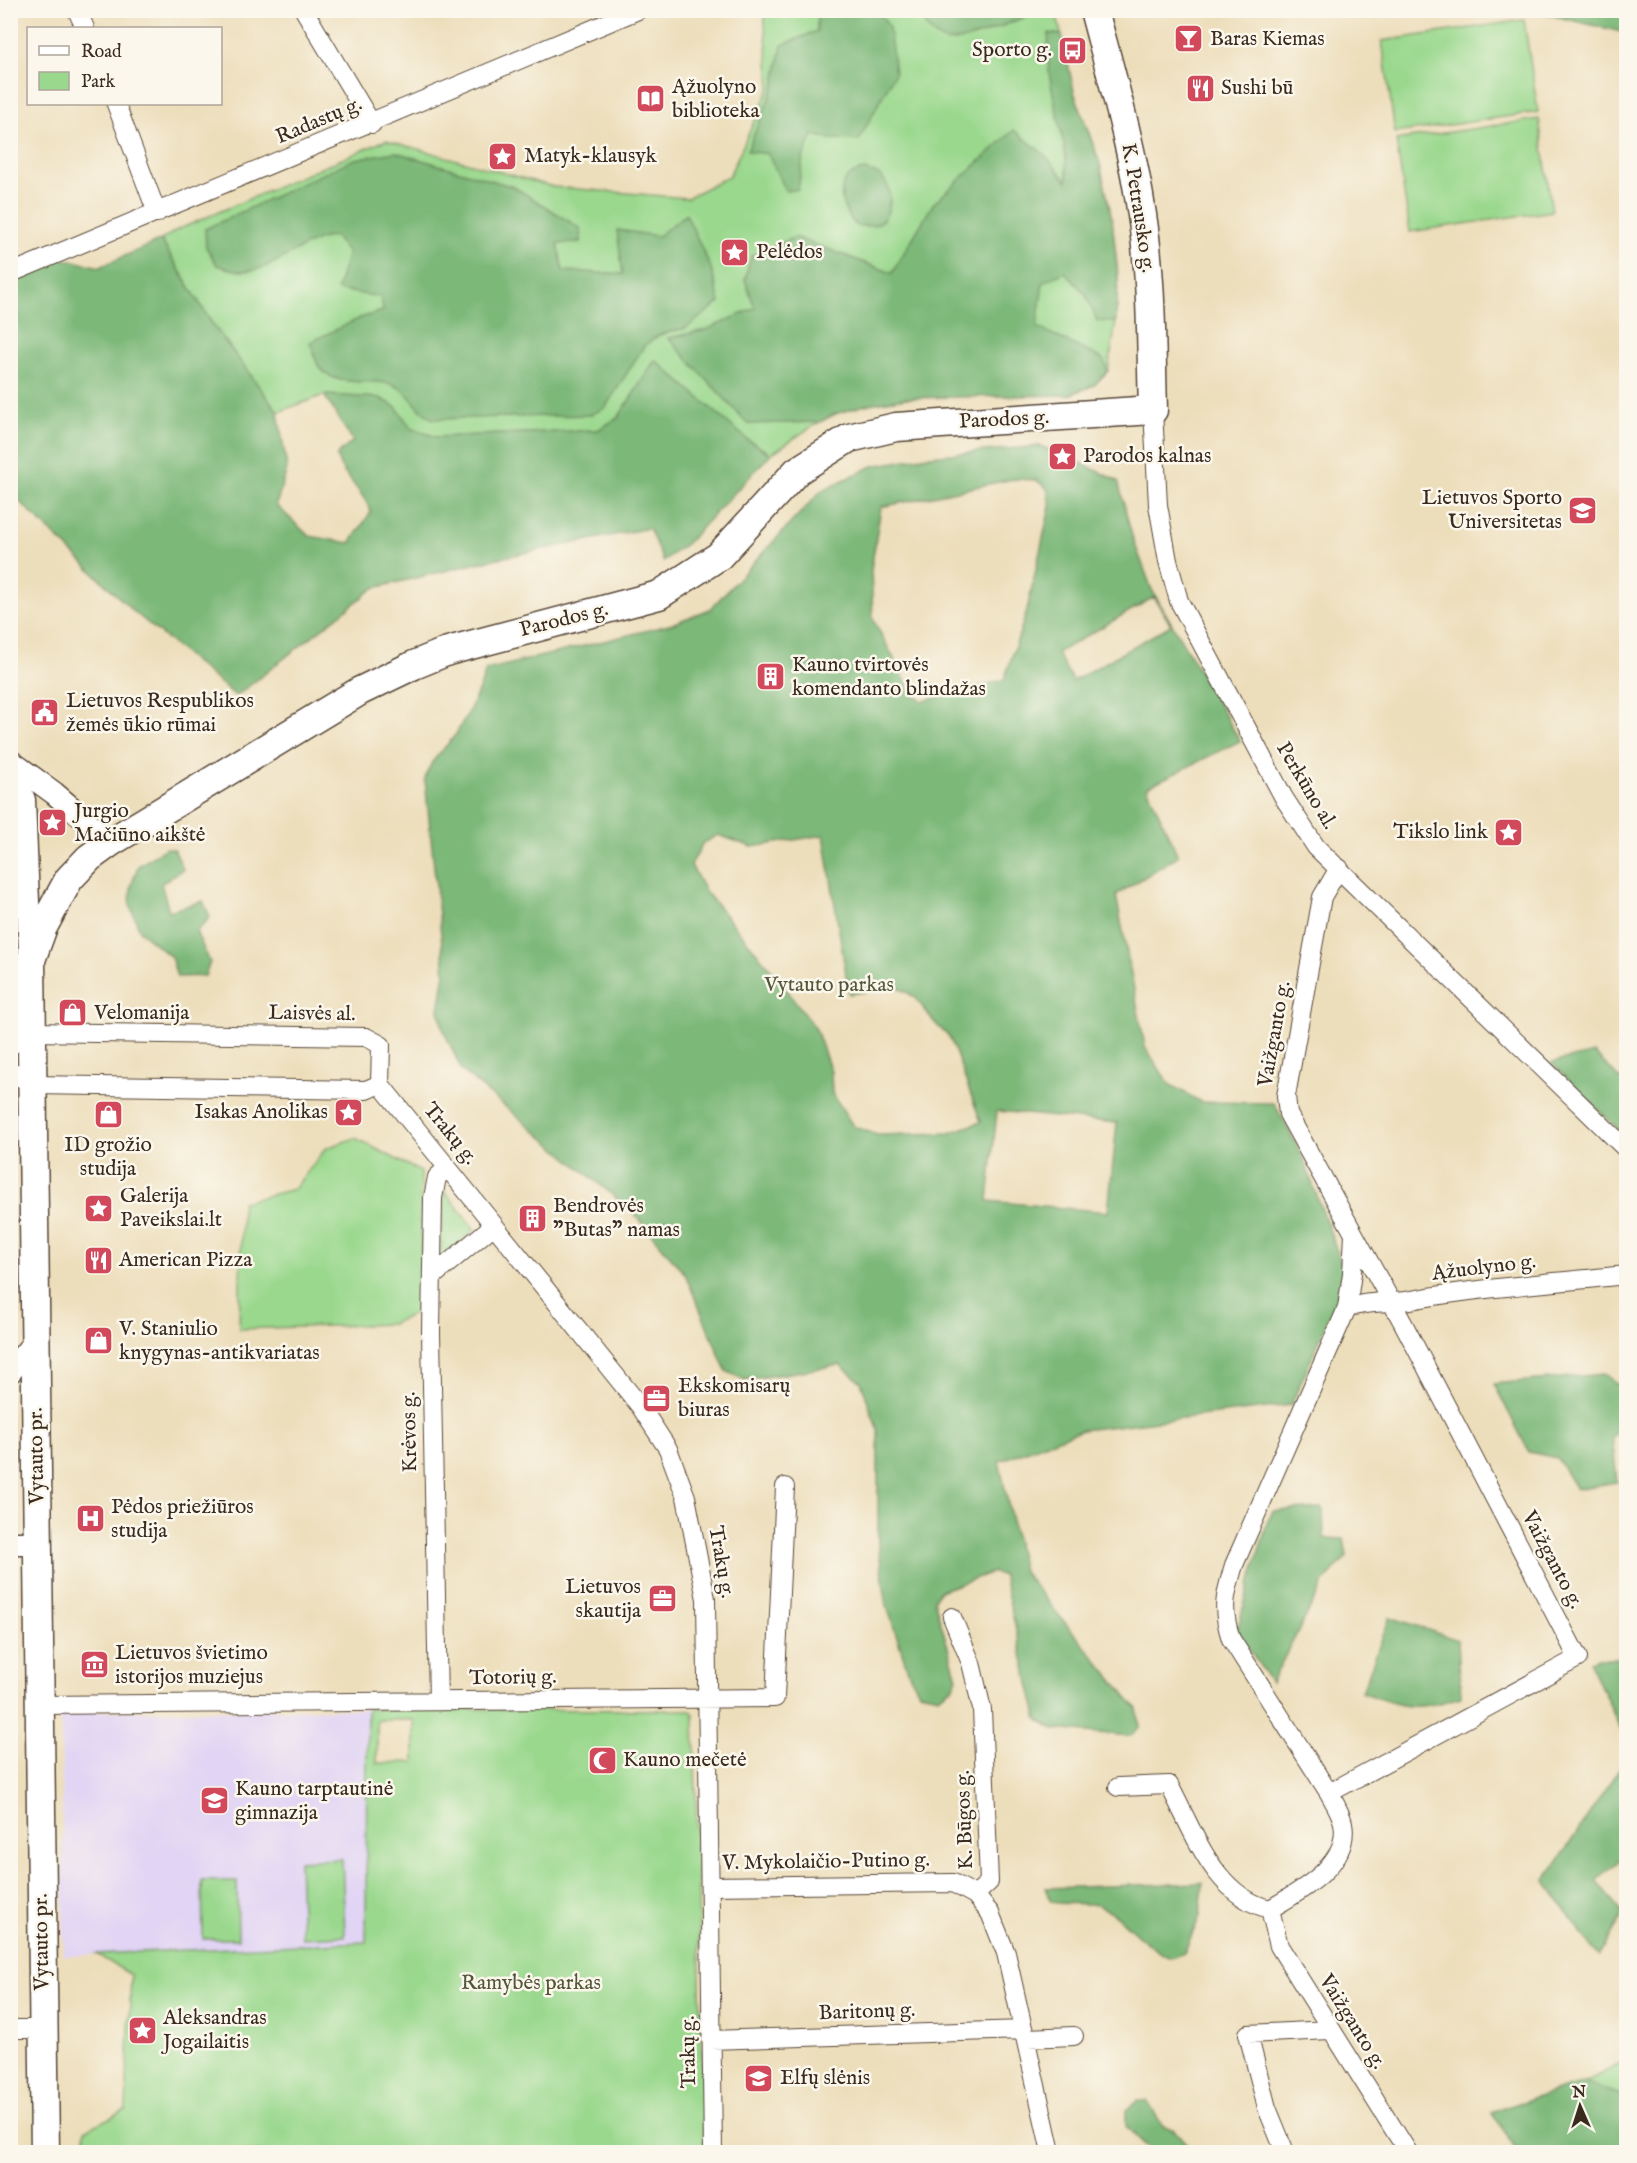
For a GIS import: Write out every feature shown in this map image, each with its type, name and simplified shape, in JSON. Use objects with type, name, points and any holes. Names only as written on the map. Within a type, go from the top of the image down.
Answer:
[{"type":"main road","name":"K. Petrausko g.","points":[[1094,10],[1120,106],[1142,214],[1150,298],[1153,410]]},
{"type":"main road","name":"Parodos g.","points":[[31,960],[43,927],[69,879],[89,858],[111,842],[360,691],[414,664],[448,651],[659,595],[719,556],[797,471],[849,438],[896,427],[1153,410]]},
{"type":"main road","name":"Vytauto pr.","points":[[31,960],[21,1039],[21,1078],[35,1341],[24,1543],[40,1705],[45,2152]]},
{"type":"street","points":[[77,10],[86,27]]},
{"type":"street","points":[[304,10],[372,124]]},
{"type":"street","name":"Radastų g.","points":[[16,271],[372,124],[638,10]]},
{"type":"street","points":[[116,105],[157,213]]},
{"type":"street","name":"Perkūno al.","points":[[1153,410],[1158,505],[1168,561],[1179,601],[1290,810],[1316,847],[1626,1149]]},
{"type":"street","points":[[10,762],[54,793],[111,842]]},
{"type":"street","name":"Vytauto pr.","points":[[10,762],[24,800],[31,960]]},
{"type":"street","name":"Vaižganto g.","points":[[1329,1793],[1578,1658],[1354,1232],[1288,1114],[1286,1096],[1323,897],[1339,868]]},
{"type":"street","name":"Laisvės al.","points":[[21,1039],[366,1037],[381,1045],[380,1084]]},
{"type":"street","points":[[21,1078],[366,1090],[380,1084]]},
{"type":"street","name":"Trakų g.","points":[[380,1084],[640,1406],[668,1449],[686,1497],[706,1599],[709,1698],[712,2152]]},
{"type":"street","name":"Krėvos g.","points":[[438,1701],[433,1198],[437,1177],[448,1168]]},
{"type":"street","points":[[432,1276],[494,1225]]},
{"type":"street","points":[[1118,1787],[1169,1785],[1219,1877],[1242,1898],[1270,1909],[1304,1889],[1334,1861],[1343,1841],[1343,1822],[1329,1793],[1231,1639],[1224,1616],[1225,1595],[1234,1565],[1347,1308],[1354,1232]]},
{"type":"street","name":"Ąžuolyno g.","points":[[1347,1308],[1368,1302],[1391,1302],[1484,1287],[1626,1275]]},
{"type":"street","points":[[10,1372],[35,1341]]},
{"type":"street","name":"Totorių g.","points":[[40,1705],[776,1698],[785,1487]]},
{"type":"street","name":"K. Būgos g.","points":[[952,1617],[978,1689],[985,1734],[989,1882],[975,1895],[990,1913],[1006,1953],[1051,2152]]},
{"type":"street","name":"V. Mykolaičio-Putino g.","points":[[710,1886],[953,1883],[975,1895]]},
{"type":"street","name":"Vaižganto g.","points":[[1270,1909],[1279,1946],[1408,2152]]},
{"type":"street","points":[[10,2029],[43,2029]]},
{"type":"street","points":[[1285,2152],[1268,2108],[1248,2034],[1330,2030]]},
{"type":"street","name":"Baritonų g.","points":[[711,2040],[1026,2034],[1074,2036]]},
{"type":"shaded area","name":"Kauno tarptautinė gimnazija","points":[[367,1709],[366,1942],[64,1956],[61,1712]]},
{"type":"green space","points":[[764,11],[1056,11],[1074,92],[1100,164],[1112,219],[1118,277],[1116,322],[1108,371],[1094,385],[1069,395],[948,395],[916,397],[858,406],[825,419],[771,454],[748,440],[655,361],[618,418],[598,430],[436,437],[411,428],[396,407],[380,398],[324,395],[278,412],[211,322],[161,240],[177,230],[386,140],[554,187],[687,198],[729,176],[770,87]]},
{"type":"green space","points":[[817,11],[878,11],[889,27],[895,73],[859,140],[830,139],[813,135],[803,158],[798,189],[786,191],[768,154],[747,151],[774,87],[782,45],[817,31]]},
{"type":"green space","points":[[915,11],[1031,11],[1023,18],[995,29],[962,40],[945,41],[928,28]]},
{"type":"green space","points":[[1533,11],[1626,11],[1626,33]]},
{"type":"green space","points":[[1524,20],[1538,112],[1395,133],[1382,41]]},
{"type":"green space","points":[[1049,33],[1062,35],[1074,92],[1100,164],[1112,219],[1118,277],[1116,322],[1097,321],[1086,295],[1065,272],[1043,282],[1037,327],[1103,359],[1108,371],[1094,385],[1069,395],[905,398],[869,404],[835,414],[820,422],[748,424],[668,338],[706,330],[755,308],[745,280],[751,256],[795,237],[892,273],[933,204],[1014,130],[1045,155],[1067,181],[1064,144],[1049,70]]},
{"type":"green space","points":[[1539,119],[1552,211],[1410,232],[1396,140]]},
{"type":"green space","points":[[395,152],[514,187],[580,228],[581,242],[558,244],[563,271],[623,274],[617,230],[658,236],[686,214],[711,268],[720,302],[686,328],[659,335],[644,346],[605,408],[590,415],[434,419],[422,411],[404,391],[391,384],[335,379],[320,368],[310,342],[360,318],[383,311],[381,297],[337,290],[348,253],[334,236],[310,243],[265,267],[241,271],[217,265],[206,247],[205,229],[354,159]]},
{"type":"green space","points":[[865,170],[878,174],[884,180],[889,193],[889,208],[883,220],[877,224],[857,226],[842,202],[843,185],[854,173]]},
{"type":"green space","points":[[161,240],[211,322],[278,412],[287,469],[276,505],[309,536],[350,543],[371,512],[363,496],[338,462],[337,455],[353,441],[324,395],[380,398],[396,407],[411,428],[436,437],[598,430],[618,418],[655,360],[748,440],[771,454],[687,543],[663,561],[649,528],[494,559],[374,588],[236,696],[133,611],[16,498],[11,500],[11,267],[41,254],[100,267]]},
{"type":"green space","name":"Vytauto parkas","points":[[1040,446],[1118,481],[1132,536],[1152,590],[1240,741],[1147,787],[1178,856],[1116,895],[1145,1047],[1169,1084],[1201,1102],[1274,1103],[1302,1155],[1344,1270],[1334,1307],[1291,1405],[1082,1430],[999,1461],[1023,1572],[1137,1709],[1140,1726],[1131,1736],[1054,1729],[1038,1720],[1003,1576],[993,1572],[940,1591],[934,1599],[957,1678],[953,1687],[939,1696],[919,1692],[909,1674],[886,1603],[878,1543],[878,1431],[861,1382],[840,1365],[745,1380],[726,1371],[685,1274],[632,1211],[462,1071],[443,1029],[439,1010],[445,973],[425,780],[433,761],[456,734],[465,718],[486,670],[669,625],[710,609],[822,490],[873,466],[928,456]],"holes":[[[1013,479],[1036,480],[1047,488],[1050,507],[1026,614],[1004,680],[923,701],[912,693],[873,619],[871,570],[881,507]],[[1154,597],[1171,625],[1073,681],[1057,653]],[[718,835],[752,847],[824,835],[849,994],[898,987],[915,997],[950,1038],[981,1122],[949,1133],[877,1135],[853,1126],[832,1093],[831,1072],[816,1029],[774,973],[705,891],[691,865],[703,843]],[[997,1111],[1117,1123],[1108,1212],[988,1201]]]},
{"type":"green space","points":[[166,848],[174,849],[183,869],[161,884],[169,911],[203,901],[210,917],[196,932],[210,962],[205,976],[177,977],[171,957],[140,931],[130,905],[131,887],[138,866]]},
{"type":"green space","points":[[1594,1053],[1626,1085],[1626,1137],[1551,1063]]},
{"type":"green space","points":[[355,1138],[421,1172],[421,1310],[392,1324],[239,1329],[242,1202],[294,1189],[326,1148]]},
{"type":"green space","points":[[444,1190],[475,1230],[443,1256],[440,1254]]},
{"type":"green space","points":[[1604,1374],[1626,1390],[1626,1432],[1612,1436],[1617,1482],[1576,1489],[1557,1458],[1529,1452],[1494,1384]]},
{"type":"green space","points":[[1323,1508],[1324,1538],[1344,1539],[1347,1556],[1324,1582],[1271,1683],[1237,1630],[1267,1523],[1273,1511]]},
{"type":"green space","points":[[1390,1617],[1458,1640],[1461,1697],[1432,1705],[1411,1706],[1390,1702],[1362,1692]]},
{"type":"green space","points":[[1598,1658],[1626,1658],[1626,1741],[1589,1661]]},
{"type":"green space","name":"Ramybės parkas","points":[[367,1709],[690,1710],[694,1714],[704,2152],[85,2152],[85,2130],[126,2110],[131,1975],[96,1954],[366,1942]],"holes":[[[377,1720],[414,1720],[414,1762],[377,1763]]]},
{"type":"green space","points":[[1626,1761],[1626,1855],[1596,1880],[1623,1914],[1600,1955],[1592,1948],[1545,1881]]},
{"type":"green space","points":[[342,1859],[345,1936],[302,1938],[299,1861]]},
{"type":"green space","points":[[202,1881],[237,1881],[238,1939],[203,1939]]},
{"type":"green space","points":[[1203,1883],[1200,1916],[1184,1953],[1171,1958],[1152,1947],[1119,1918],[1100,1906],[1054,1902],[1050,1900],[1045,1888]]},
{"type":"green space","points":[[1626,2061],[1626,2127],[1585,2082]]},
{"type":"green space","points":[[1585,2082],[1626,2097],[1624,2126],[1626,2127],[1626,2152],[1518,2152],[1491,2112]]},
{"type":"green space","points":[[1137,2101],[1147,2101],[1162,2125],[1174,2130],[1194,2152],[1162,2153],[1149,2149],[1143,2144],[1126,2126],[1126,2110]]},
{"type":"place","name":"Baras Kiemas","points":[[1189,39]]},
{"type":"place","name":"Sporto g.","points":[[1073,50]]},
{"type":"place","name":"Sushi bū","points":[[1200,88]]},
{"type":"place","name":"Ąžuolyno biblioteka","points":[[651,99]]},
{"type":"place","name":"Matyk-klausyk","points":[[503,156]]},
{"type":"place","name":"Pelėdos","points":[[735,252]]},
{"type":"place","name":"Parodos kalnas","points":[[1062,456]]},
{"type":"place","name":"Lietuvos Sporto Universitetas","points":[[1583,510]]},
{"type":"place","name":"Kauno tvirtovės komendanto blindažas","points":[[771,677]]},
{"type":"place","name":"Lietuvos Respublikos žemės ūkio rūmai","points":[[45,713]]},
{"type":"place","name":"Jurgio Mačiūno aikštė","points":[[53,823]]},
{"type":"place","name":"Tikslo link","points":[[1509,832]]},
{"type":"place","name":"Velomanija","points":[[73,1013]]},
{"type":"place","name":"Isakas Anolikas","points":[[349,1112]]},
{"type":"place","name":"ID grožio studija","points":[[108,1114]]},
{"type":"place","name":"Galerija Paveikslai.lt","points":[[99,1208]]},
{"type":"place","name":"Bendrovės \"Butas\" namas","points":[[532,1218]]},
{"type":"place","name":"American Pizza","points":[[98,1260]]},
{"type":"place","name":"V. Staniulio knygynas-antikvariatas","points":[[98,1341]]},
{"type":"place","name":"Ekskomisarų biuras","points":[[657,1398]]},
{"type":"place","name":"Pėdos priežiūros studija","points":[[90,1519]]},
{"type":"place","name":"Lietuvos skautija","points":[[662,1599]]},
{"type":"place","name":"Lietuvos švietimo istorijos muziejus","points":[[94,1665]]},
{"type":"place","name":"Kauno mečetė","points":[[602,1760]]},
{"type":"place","name":"Kauno tarptautinė gimnazija","points":[[214,1801]]},
{"type":"place","name":"Aleksandras Jogailaitis","points":[[142,2030]]},
{"type":"place","name":"Elfų slėnis","points":[[759,2078]]}]
